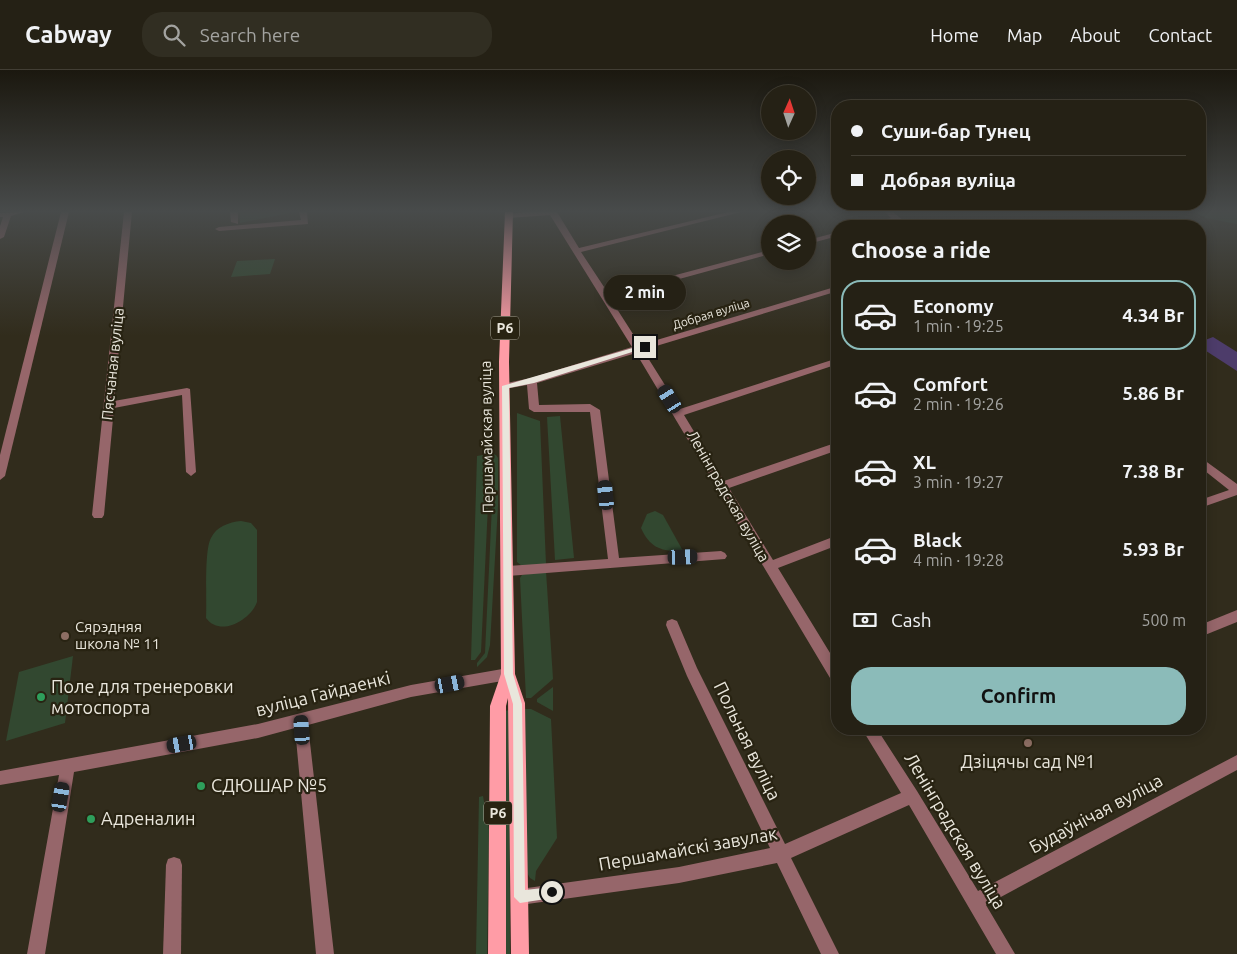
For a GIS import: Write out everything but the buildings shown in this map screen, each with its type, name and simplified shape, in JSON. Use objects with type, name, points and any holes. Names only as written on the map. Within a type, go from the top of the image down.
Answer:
[{"type":"main road","name":"Першамайская вуліца","points":[[497,954],[498,706],[508,674],[505,386],[507,253]]},
{"type":"main road","name":"Першамайская вуліца","points":[[508,674],[518,704],[520,954]]},
{"type":"street","points":[[0,476],[55,253]]},
{"type":"street","name":"Пясчаная вуліца","points":[[98,515],[124,253]]},
{"type":"street","name":"Ленінградская вуліца","points":[[578,253],[604,297],[678,412],[831,668]]},
{"type":"street","points":[[604,297],[761,254]]},
{"type":"street","name":"Добрая вуліца","points":[[505,386],[532,382],[831,290]]},
{"type":"street","points":[[678,412],[831,362]]},
{"type":"street","points":[[532,382],[534,409],[590,407],[595,410],[614,562]]},
{"type":"street","points":[[108,406],[187,391],[191,472]]},
{"type":"street","points":[[722,486],[831,448]]},
{"type":"street","points":[[1206,465],[1237,490]]},
{"type":"street","points":[[1206,502],[1237,490]]},
{"type":"street","points":[[769,566],[831,543]]},
{"type":"street","points":[[508,571],[614,562],[722,556]]},
{"type":"street","points":[[1206,629],[1237,616]]},
{"type":"street","name":"Польная вуліца","points":[[672,625],[692,672],[830,954]]},
{"type":"street","name":"вуліца Гайдаенкі","points":[[0,778],[258,731],[411,691],[508,674]]},
{"type":"street","points":[[301,720],[325,954]]},
{"type":"street","name":"Ленінградская вуліца","points":[[873,735],[912,796],[1006,954]]},
{"type":"street","name":"Будаўнічая вуліца","points":[[974,902],[1237,762]]},
{"type":"street","points":[[36,954],[68,765]]},
{"type":"street","name":"Першамайскі завулак","points":[[520,897],[679,875],[781,854],[912,796]]},
{"type":"street","points":[[172,954],[174,865]]},
{"type":"green space","points":[[275,259],[270,274],[231,277],[237,261]]},
{"type":"green space","points":[[517,413],[540,421],[546,564],[522,566],[517,562]]},
{"type":"green space","points":[[560,416],[574,558],[555,560],[547,417]]},
{"type":"green space","points":[[487,452],[496,455],[498,458],[498,506],[490,645],[487,657],[477,667],[477,663],[485,653],[494,463]]},
{"type":"green space","points":[[483,455],[490,463],[481,652],[475,660],[471,660],[477,456]]},
{"type":"green space","points":[[655,511],[663,515],[683,551],[669,551],[658,547],[648,540],[641,528],[647,514]]},
{"type":"green space","points":[[241,521],[251,523],[257,530],[257,602],[249,614],[242,620],[235,624],[219,626],[212,624],[206,618],[207,553],[213,534],[228,524]]},
{"type":"green space","points":[[546,571],[553,679],[531,698],[526,698],[520,578],[522,575]]},
{"type":"green space","name":"Поле для тренеровки мотоспорта","points":[[73,656],[65,723],[6,741],[19,672]]},
{"type":"green space","points":[[553,687],[553,711],[537,702],[537,699]]},
{"type":"green space","points":[[525,709],[531,709],[551,719],[557,838],[536,871],[535,881],[530,878],[526,871]]},
{"type":"green space","points":[[509,710],[510,954],[505,954],[505,711]]},
{"type":"green space","points":[[483,796],[489,830],[487,954],[476,954],[479,797]]},
{"type":"place","name":"Сярэдняя школа № 11","points":[[65,636]]},
{"type":"place","name":"Поле для тренеровки мотоспорта","points":[[41,697]]},
{"type":"place","name":"Дзіцячы сад №1","points":[[1028,743]]},
{"type":"place","name":"СДЮШАР №5","points":[[201,786]]},
{"type":"place","name":"Адреналин","points":[[91,819]]},
{"type":"route","points":[[552,892],[520,897],[518,704],[508,674],[505,386],[532,382],[645,347]]}]
